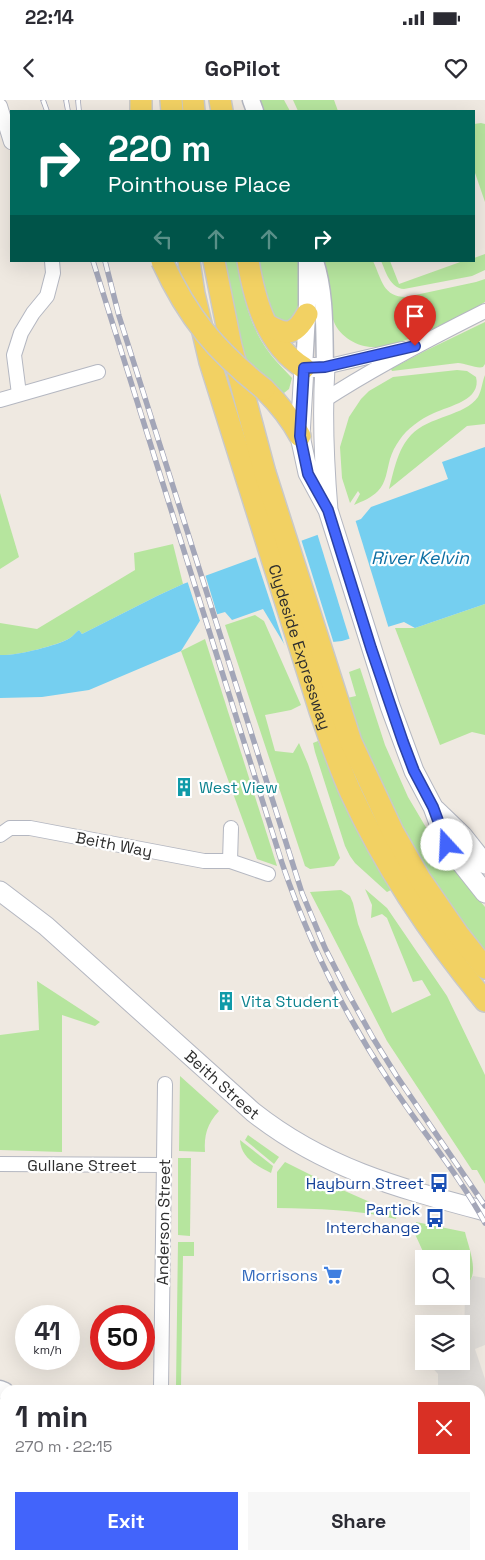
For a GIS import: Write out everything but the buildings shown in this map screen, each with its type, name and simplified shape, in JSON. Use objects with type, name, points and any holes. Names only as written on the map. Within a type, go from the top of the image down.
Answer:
[{"type":"main road","points":[[162,262],[184,305],[209,340],[247,376],[264,389],[290,404],[323,401]]},
{"type":"main road","name":"Clydeside Expressway","points":[[189,262],[194,294],[210,362],[256,475],[335,690],[351,742],[393,832],[420,879],[439,908],[485,968]]},
{"type":"main road","name":"Clydeside Expressway","points":[[214,262],[256,475],[320,711],[336,758],[351,793],[396,878],[430,931],[485,1001]]},
{"type":"main road","points":[[248,262],[259,308],[270,333],[286,354],[304,368],[325,367],[323,401],[324,463],[328,510]]},
{"type":"main road","points":[[266,324],[276,330],[292,331],[298,328],[307,314]]},
{"type":"main road","points":[[304,368],[290,404],[292,420],[300,436],[308,474],[328,510],[371,648],[414,771],[433,807],[447,845],[485,893]]},
{"type":"main road","points":[[433,807],[462,835],[485,864]]},
{"type":"main road","name":"Beith Street","points":[[0,891],[46,926],[248,1108],[283,1135],[340,1165],[372,1178],[417,1194],[485,1211]]},
{"type":"street","points":[[0,106],[10,139]]},
{"type":"street","points":[[19,394],[14,355],[21,333],[33,313],[47,296],[53,273],[52,262]]},
{"type":"street","points":[[304,368],[307,262]]},
{"type":"street","points":[[315,262],[320,276],[324,313],[325,367],[415,346]]},
{"type":"street","points":[[323,401],[348,384],[415,346],[485,312]]},
{"type":"street","points":[[0,400],[98,372]]},
{"type":"street","name":"Beith Way","points":[[0,835],[10,828],[30,828],[204,862],[230,861],[268,874]]},
{"type":"street","points":[[230,861],[231,828]]},
{"type":"street","name":"Anderson Street","points":[[161,1385],[165,1084]]},
{"type":"street","name":"Gullane Street","points":[[0,1164],[164,1165]]},
{"type":"green space","points":[[259,100],[284,100],[289,110],[263,110]]},
{"type":"green space","points":[[293,100],[334,100],[338,110],[298,110]]},
{"type":"green space","points":[[475,124],[485,124],[485,202],[475,173]]},
{"type":"green space","points":[[485,254],[485,270],[472,276],[404,289],[392,283],[381,262],[390,262],[399,284],[460,262],[475,262],[475,258]]},
{"type":"green space","points":[[222,262],[237,262],[252,322],[263,344],[292,378],[289,389],[284,393],[277,393],[244,366]]},
{"type":"green space","points":[[255,262],[299,262],[301,306],[296,320],[274,324]]},
{"type":"green space","points":[[324,262],[373,262],[381,281],[388,291],[398,296],[406,297],[485,279],[485,302],[447,322],[386,346],[363,346],[345,337],[334,322]]},
{"type":"green space","points":[[485,322],[485,364],[483,367],[458,363],[392,371],[391,369],[425,351]]},
{"type":"green space","points":[[457,370],[467,371],[476,377],[477,385],[474,391],[463,401],[429,415],[410,428],[394,449],[381,488],[370,497],[354,505],[360,494],[358,491],[350,503],[342,478],[340,447],[349,417],[361,399],[369,391],[393,377]]},
{"type":"green space","points":[[485,375],[485,424],[467,426],[389,489],[399,454],[411,435],[427,424],[465,408],[472,403],[478,397]]},
{"type":"green space","points":[[0,493],[19,557],[0,569]]},
{"type":"green space","points":[[173,544],[183,584],[82,634],[79,630],[70,638],[46,647],[0,655],[0,623],[37,629],[135,570],[134,553]]},
{"type":"green space","points":[[485,604],[485,735],[472,732],[440,745],[395,628],[415,628]]},
{"type":"green space","points":[[255,615],[264,621],[301,705],[291,710],[265,715],[275,751],[293,753],[299,743],[340,858],[334,866],[310,869],[305,866],[225,625]]},
{"type":"green space","points":[[205,639],[277,866],[257,859],[181,651]]},
{"type":"green space","points":[[360,668],[385,745],[408,797],[437,846],[485,907],[485,956],[414,851],[368,760],[347,698],[356,696],[349,672]]},
{"type":"green space","points":[[318,741],[348,810],[391,890],[387,892],[355,863],[345,846],[315,752],[313,743]]},
{"type":"green space","points":[[365,889],[387,908],[447,996],[485,1075],[485,1184],[477,1170],[472,1170],[387,1041],[310,892],[341,890],[350,896],[358,924],[392,1013],[431,995],[422,980],[413,982],[387,918],[382,914],[371,918],[372,905]]},
{"type":"green space","points":[[37,981],[100,1022],[95,1026],[62,1015],[62,1152],[0,1150],[0,1035],[39,1030]]},
{"type":"green space","points":[[180,1076],[219,1111],[207,1130],[205,1152],[179,1151]]},
{"type":"green space","points":[[248,1135],[279,1157],[274,1164],[245,1140]]},
{"type":"green space","points":[[240,1140],[273,1166],[271,1173],[247,1157],[243,1152]]},
{"type":"green space","points":[[178,1158],[191,1158],[190,1236],[178,1235]]},
{"type":"green space","points":[[285,1162],[397,1214],[396,1219],[352,1211],[277,1208],[277,1172]]},
{"type":"green space","points":[[416,1222],[465,1232],[470,1250],[422,1250],[415,1234]]},
{"type":"green space","points":[[178,1242],[194,1242],[194,1256],[183,1256],[181,1385],[176,1385]]},
{"type":"green space","points":[[470,1250],[473,1263],[470,1281]]},
{"type":"shaded area","points":[[473,1276],[485,1278],[485,1345],[475,1349],[485,1379],[485,1385],[438,1385],[438,1374],[434,1370],[470,1370],[470,1315],[465,1315],[465,1305],[470,1305],[470,1281]]},
{"type":"water","name":"River Kelvin","points":[[485,447],[485,604],[415,628],[404,622],[342,641],[286,647],[263,609],[232,620],[225,612],[201,619],[181,651],[89,690],[42,697],[0,698],[0,655],[25,652],[64,641],[79,630],[82,634],[183,584],[361,519],[371,507],[448,479],[442,462]]},
{"type":"pier","points":[[355,519],[389,629],[350,640],[317,533]]},
{"type":"pier","points":[[301,539],[334,644],[286,650],[255,555]]},
{"type":"pier","points":[[205,574],[218,617],[203,621],[201,624],[187,580]]},
{"type":"railway","points":[[43,100],[47,110]]},
{"type":"railway","points":[[66,100],[68,110]]},
{"type":"railway","points":[[78,100],[79,110]]},
{"type":"railway","points":[[93,262],[282,863],[303,920],[328,976],[357,1030],[401,1099],[463,1186],[485,1223]]},
{"type":"railway","points":[[105,262],[119,316],[302,893],[325,948],[373,1038],[485,1206]]},
{"type":"place","name":"West View","points":[[184,787]]},
{"type":"place","name":"Vita Student","points":[[226,1001]]},
{"type":"place","name":"Hayburn Street","points":[[439,1183]]},
{"type":"place","name":"Partick Interchange","points":[[435,1218]]},
{"type":"place","name":"Morrisons","points":[[333,1275]]},
{"type":"route","points":[[415,346],[325,367],[304,368],[300,436],[308,474],[328,510],[371,648],[403,742],[414,771],[433,807],[447,845]]}]
